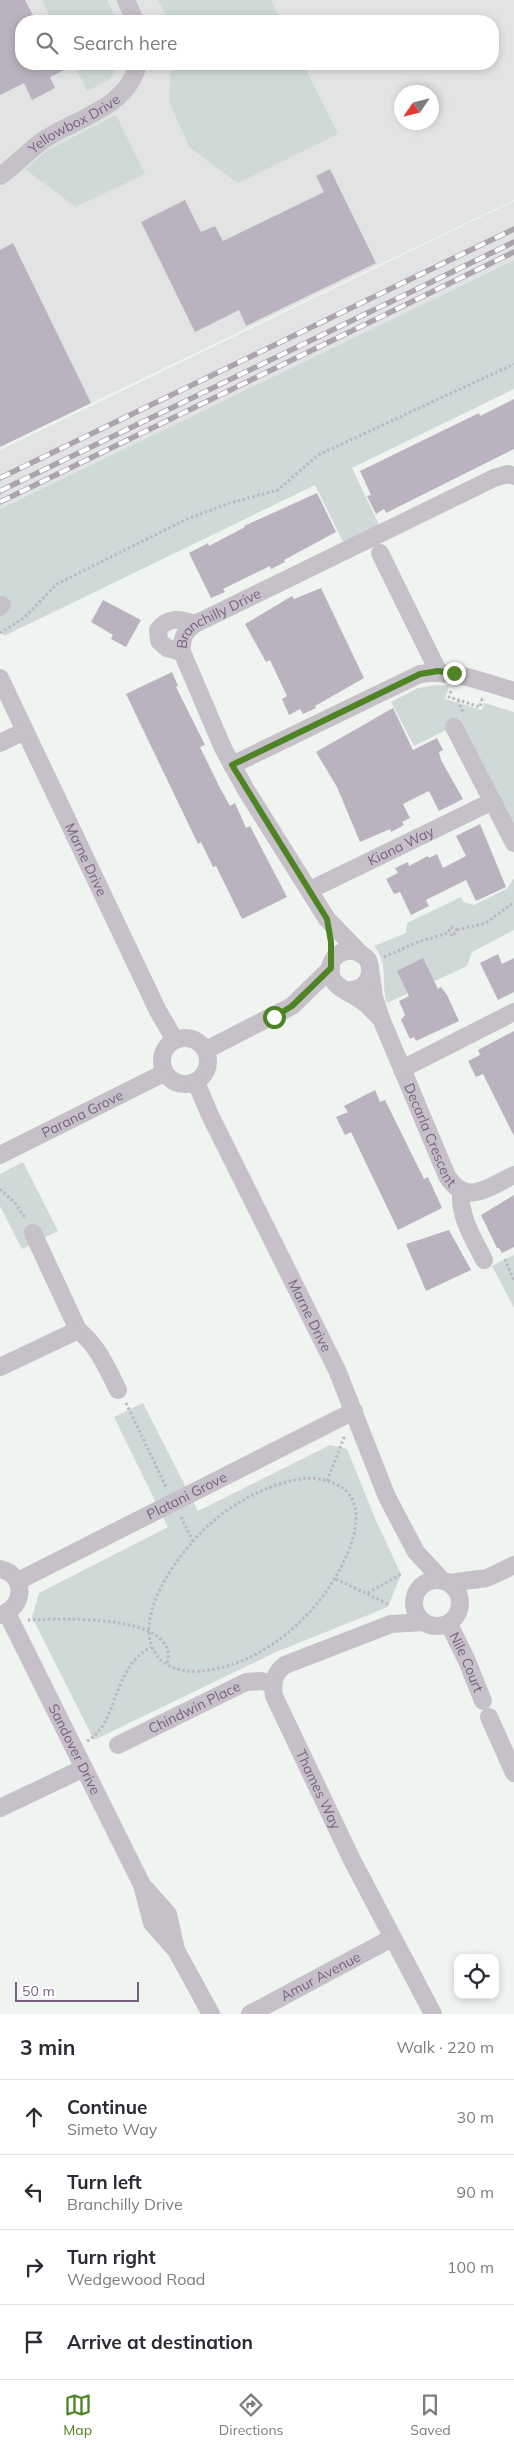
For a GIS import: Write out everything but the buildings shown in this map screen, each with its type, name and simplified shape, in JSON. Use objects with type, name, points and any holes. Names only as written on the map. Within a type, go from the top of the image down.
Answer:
[{"type":"street","points":[[126,0],[132,15]]},
{"type":"street","name":"Yellowbox Drive","points":[[0,176],[46,139],[106,107],[121,95],[133,80],[136,70]]},
{"type":"street","name":"Branchilly Drive","points":[[356,950],[327,919],[232,765],[182,652],[182,638],[186,630],[195,624],[494,478],[508,474],[514,476]]},
{"type":"street","points":[[380,552],[438,671]]},
{"type":"street","points":[[182,652],[167,648],[159,640],[158,630],[165,621],[177,618],[195,624]]},
{"type":"street","points":[[232,765],[420,674],[438,671],[454,673],[514,692]]},
{"type":"street","name":"Marne Drive","points":[[0,678],[158,1011],[175,1040]]},
{"type":"street","points":[[454,726],[514,843]]},
{"type":"street","points":[[0,743],[25,731]]},
{"type":"street","name":"Kiana Way","points":[[310,890],[493,801]]},
{"type":"street","name":"Branchilly Drive","points":[[327,919],[331,965]]},
{"type":"street","points":[[206,1050],[292,1006],[344,989],[358,989],[368,981],[371,974],[368,960],[356,950],[345,950],[292,1006]]},
{"type":"street","points":[[331,965],[333,980],[344,989]]},
{"type":"street","name":"Decarla Crescent","points":[[371,974],[374,997],[382,1021],[447,1176],[453,1186],[461,1192],[473,1194],[514,1174]]},
{"type":"street","name":"Decarla Crescent","points":[[344,989],[365,1003],[382,1021]]},
{"type":"street","points":[[402,1069],[514,1012]]},
{"type":"street","points":[[189,1038],[201,1044],[206,1050],[208,1065],[202,1078],[196,1082],[182,1085],[164,1073],[162,1058],[169,1044],[175,1040],[189,1038]]},
{"type":"street","name":"Parana Grove","points":[[1,1151],[164,1073]]},
{"type":"street","name":"Marne Drive","points":[[196,1082],[209,1113],[337,1370],[387,1497],[416,1552],[445,1581]]},
{"type":"street","points":[[461,1192],[460,1203],[463,1215],[484,1260]]},
{"type":"street","points":[[32,1233],[78,1330],[90,1340],[99,1352],[118,1390]]},
{"type":"street","points":[[0,1367],[78,1330]]},
{"type":"street","name":"Platani Grove","points":[[18,1581],[354,1411]]},
{"type":"street","name":"Marne Drive","points":[[416,1552],[416,1597]]},
{"type":"street","points":[[391,1624],[428,1582],[487,1578],[514,1565]]},
{"type":"street","points":[[0,1569],[10,1573],[18,1581],[20,1597],[17,1605],[4,1614]]},
{"type":"street","points":[[416,1597],[416,1614],[424,1622],[436,1627],[449,1624],[487,1578]]},
{"type":"street","points":[[445,1581],[459,1594],[460,1609]]},
{"type":"street","name":"Sandover Drive","points":[[4,1614],[142,1885],[152,1924],[176,1950],[211,2014]]},
{"type":"street","points":[[272,1684],[276,1674],[283,1666],[391,1624],[424,1622]]},
{"type":"street","name":"Nile Court","points":[[449,1624],[468,1661],[486,1709],[514,1773]]},
{"type":"street","name":"Chindwin Place","points":[[118,1744],[246,1682],[262,1681],[272,1684]]},
{"type":"street","name":"Thames Way","points":[[272,1684],[278,1704],[392,1938],[434,2014]]},
{"type":"street","points":[[0,1808],[84,1768]]},
{"type":"street","name":"Amur Avenue","points":[[250,2014],[392,1938]]},
{"type":"path","points":[[0,633],[24,618],[57,584],[187,519],[230,503],[278,490],[318,455],[514,364]]},
{"type":"path","points":[[453,684],[449,697],[480,708],[482,699],[490,702]]},
{"type":"path","points":[[448,933],[451,927],[457,930],[486,923],[514,902]]},
{"type":"path","points":[[378,954],[381,958],[418,942],[448,933],[453,936],[457,930]]},
{"type":"path","points":[[0,1190],[15,1203],[32,1233]]},
{"type":"path","points":[[505,1259],[514,1281]]},
{"type":"path","points":[[118,1390],[123,1395],[140,1428],[150,1455],[193,1541]]},
{"type":"path","points":[[327,1481],[354,1411]]},
{"type":"path","points":[[308,1478],[327,1481],[348,1493],[356,1517],[350,1548],[336,1579],[301,1621],[274,1642],[245,1660],[207,1670],[182,1670],[167,1664],[151,1647],[149,1631],[156,1597],[162,1583],[193,1541],[225,1512],[266,1489],[293,1480],[308,1478]]},
{"type":"path","points":[[367,1593],[403,1573]]},
{"type":"path","points":[[336,1579],[390,1605]]},
{"type":"path","points":[[28,1620],[108,1621],[149,1631],[160,1638],[166,1646],[167,1664]]},
{"type":"path","points":[[85,1741],[96,1734],[130,1663],[151,1647]]},
{"type":"shaded area","points":[[0,0],[514,0],[514,200],[0,447]]},
{"type":"shaded area","points":[[42,0],[107,0],[114,15],[49,15]]},
{"type":"shaded area","points":[[158,0],[271,0],[278,15],[167,15]]},
{"type":"shaded area","points":[[77,70],[115,70],[110,79],[87,91]]},
{"type":"shaded area","points":[[171,70],[306,70],[338,134],[238,183],[190,148],[169,102]]},
{"type":"shaded area","points":[[116,115],[145,174],[76,207],[25,169],[46,151]]},
{"type":"shaded area","points":[[514,201],[514,260],[0,509],[0,450]]},
{"type":"shaded area","points":[[514,260],[514,389],[352,468],[380,527],[344,544],[315,485],[4,636],[0,630],[0,509]]},
{"type":"shaded area","points":[[436,685],[449,686],[445,699],[482,710],[484,703],[514,712],[514,827],[460,723],[414,746],[391,702],[418,688]]},
{"type":"shaded area","points":[[514,878],[514,930],[472,952],[467,966],[387,1003],[382,961],[374,946],[406,933],[407,923],[461,897],[463,902],[474,905],[508,888]]},
{"type":"shaded area","points":[[23,1162],[58,1231],[22,1249],[0,1206],[0,1174]]},
{"type":"shaded area","points":[[514,1256],[514,1308],[492,1266]]},
{"type":"shaded area","points":[[143,1403],[198,1511],[330,1445],[347,1449],[377,1523],[401,1574],[388,1607],[276,1652],[94,1740],[32,1617],[39,1593],[168,1527],[114,1417]]},
{"type":"railway","points":[[0,478],[514,229]]},
{"type":"railway","points":[[0,491],[514,242]]},
{"type":"railway","points":[[0,502],[514,252]]},
{"type":"route","points":[[274,1017],[292,1006],[331,968],[331,942],[327,919],[232,765],[420,674],[438,671],[454,673]]}]
